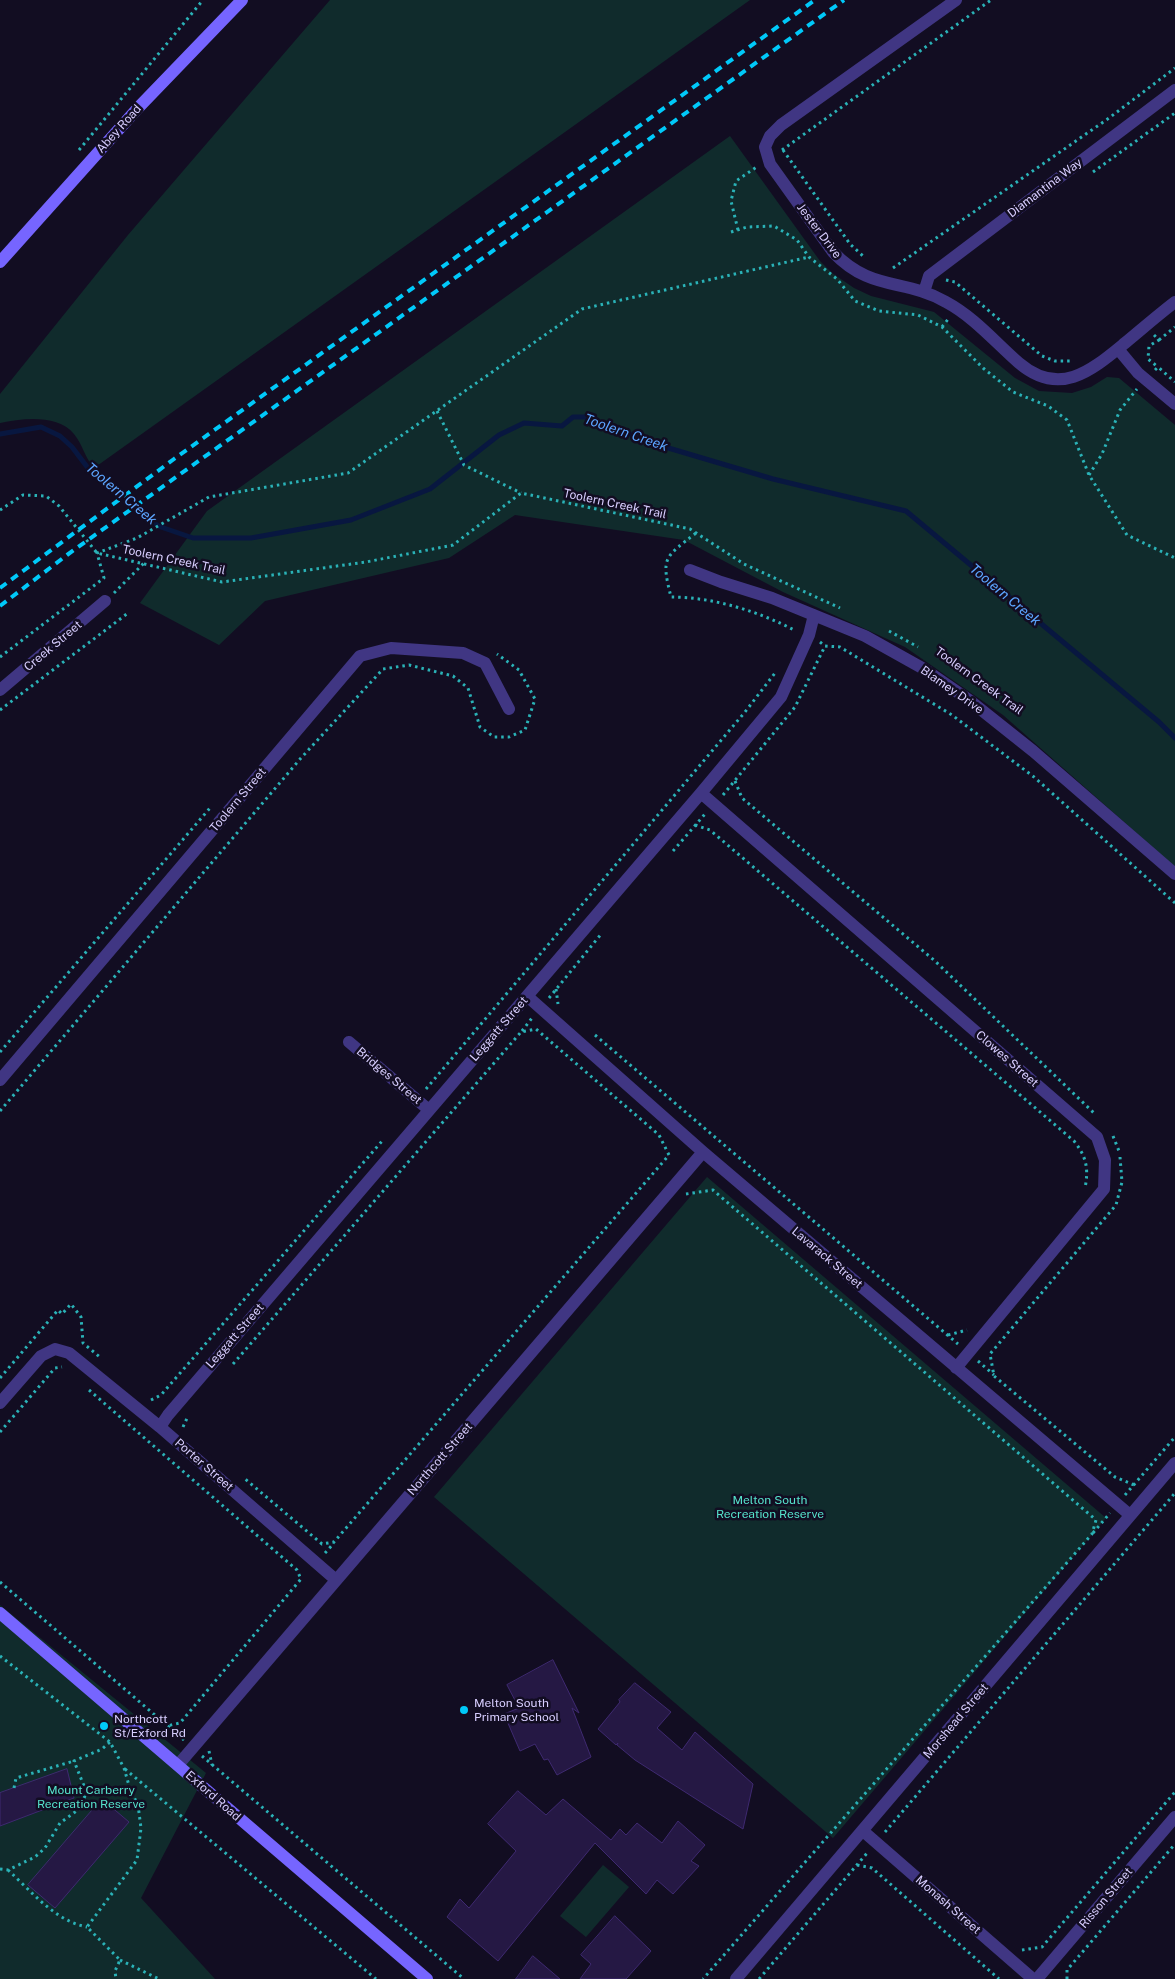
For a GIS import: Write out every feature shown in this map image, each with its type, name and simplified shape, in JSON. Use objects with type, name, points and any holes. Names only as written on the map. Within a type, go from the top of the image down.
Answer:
[{"type":"street","name":"Abey Road","points":[[0,262],[137,109],[242,0]]},
{"type":"street","points":[[768,160],[765,147],[770,136],[781,125],[956,0]]},
{"type":"street","name":"Diamantina Way","points":[[929,276],[1175,90]]},
{"type":"street","name":"Jester Drive","points":[[768,160],[833,252],[844,263],[869,279],[924,292],[945,301],[962,312],[1021,364],[1038,374],[1053,379],[1070,379],[1088,372],[1175,302]]},
{"type":"street","points":[[924,292],[929,276]]},
{"type":"street","points":[[1118,349],[1145,379],[1175,404]]},
{"type":"street","name":"Blamey Drive","points":[[690,570],[814,615],[865,636],[924,669],[969,700],[1033,751],[1175,874]]},
{"type":"street","name":"Creek Street","points":[[0,690],[105,601]]},
{"type":"street","name":"Leggatt Street","points":[[160,1427],[168,1415],[701,793],[780,697],[809,635],[814,615]]},
{"type":"street","name":"Toolern Street","points":[[0,1080],[360,656],[391,648],[462,653],[485,663],[509,709]]},
{"type":"street","name":"Clowes Street","points":[[701,793],[1097,1137],[1105,1160],[1104,1189],[956,1368]]},
{"type":"street","name":"Lavarack Street","points":[[527,996],[702,1152],[1116,1506],[1130,1515]]},
{"type":"street","name":"Bridges Street","points":[[349,1042],[429,1110]]},
{"type":"street","name":"Northcott Street","points":[[178,1765],[702,1152]]},
{"type":"street","name":"Porter Street","points":[[0,1402],[41,1356],[55,1349],[69,1354],[160,1427],[336,1580]]},
{"type":"street","name":"Morshead Street","points":[[736,1979],[1175,1463]]},
{"type":"street","name":"Exford Road","points":[[0,1613],[427,1979]]},
{"type":"street","name":"Risson Street","points":[[1037,1979],[1175,1817]]},
{"type":"street","name":"Monash Street","points":[[863,1832],[880,1838],[1032,1979]]},
{"type":"path","points":[[76,153],[203,0]]},
{"type":"path","points":[[738,230],[731,201],[736,181],[991,0]]},
{"type":"path","points":[[893,268],[1109,118],[1175,68]]},
{"type":"path","points":[[782,150],[850,244],[869,260]]},
{"type":"path","points":[[731,232],[774,226],[797,240],[809,257],[837,279],[855,301],[879,311],[918,315],[942,327],[983,368],[1013,392],[1048,406],[1067,420],[1089,475],[1127,535],[1175,558]]},
{"type":"path","points":[[98,553],[137,538],[209,497],[348,473],[582,310],[809,257]]},
{"type":"path","points":[[884,266],[897,270]]},
{"type":"path","points":[[929,276],[955,282],[1042,356],[1055,361],[1074,361]]},
{"type":"path","points":[[1159,340],[1175,327]]},
{"type":"path","points":[[1089,475],[1102,454],[1120,410],[1145,379]]},
{"type":"path","points":[[437,411],[464,464],[521,494]]},
{"type":"path","name":"Toolern Creek Trail","points":[[98,553],[222,582],[366,562],[453,545],[521,494],[690,529],[744,564],[844,610]]},
{"type":"path","points":[[0,510],[23,495],[46,496],[59,506],[98,553],[104,578],[0,657]]},
{"type":"path","points":[[105,601],[144,563]]},
{"type":"path","points":[[0,710],[128,613]]},
{"type":"path","name":"Toolern Creek Trail","points":[[880,627],[907,640],[923,651]]},
{"type":"path","points":[[791,638],[794,630],[809,635],[825,646],[840,647],[871,664],[952,715],[1034,777],[1175,903]]},
{"type":"path","points":[[0,1111],[300,758],[383,669],[409,665],[453,676],[468,688],[480,727],[494,737],[509,736],[525,730],[535,698],[519,670],[494,651]]},
{"type":"path","points":[[417,1100],[745,712],[779,667]]},
{"type":"path","points":[[735,781],[742,798],[934,961],[1096,1115]]},
{"type":"path","points":[[0,1052],[212,805]]},
{"type":"path","points":[[695,826],[710,830],[1074,1141],[1083,1152],[1087,1161],[1088,1174],[1082,1195]]},
{"type":"path","points":[[556,990],[558,1003],[566,1010]]},
{"type":"path","points":[[232,1365],[521,1032],[536,1029],[659,1135],[669,1155],[334,1542],[322,1544],[242,1477]]},
{"type":"path","points":[[588,1029],[1115,1477],[1134,1484]]},
{"type":"path","points":[[994,1376],[990,1354],[1116,1205],[1122,1182],[1123,1166],[1116,1140],[1111,1134]]},
{"type":"path","points":[[151,1400],[161,1395],[385,1137]]},
{"type":"path","points":[[681,1200],[688,1192],[713,1190],[1096,1520],[1092,1534]]},
{"type":"path","points":[[948,1335],[965,1332],[972,1324]]},
{"type":"path","points":[[0,1432],[55,1368],[61,1366],[68,1372]]},
{"type":"path","points":[[83,1384],[298,1570],[300,1579],[180,1723],[167,1726]]},
{"type":"path","points":[[190,1434],[183,1428],[187,1417],[193,1409]]},
{"type":"path","points":[[703,1979],[1175,1437]]},
{"type":"path","points":[[759,1979],[1175,1493]]},
{"type":"path","points":[[0,1582],[464,1979]]},
{"type":"path","points":[[0,1656],[110,1742],[124,1768],[130,1789],[138,1806],[141,1828],[136,1860],[86,1927]]},
{"type":"path","points":[[14,1788],[16,1778],[74,1761],[102,1748],[110,1742]]},
{"type":"path","points":[[212,1765],[209,1752],[215,1744]]},
{"type":"path","points":[[0,1869],[8,1870],[35,1857],[45,1848],[60,1824],[82,1806],[86,1791],[74,1761]]},
{"type":"path","points":[[124,1768],[376,1979]]},
{"type":"path","points":[[1019,1950],[1042,1947],[1175,1792]]},
{"type":"path","points":[[880,1838],[892,1839]]},
{"type":"path","points":[[1067,1979],[1067,1970],[1175,1844]]},
{"type":"path","points":[[857,1865],[872,1868],[999,1979]]},
{"type":"path","points":[[8,1870],[60,1916],[74,1925],[86,1927],[120,1960],[159,1979]]},
{"type":"path","points":[[116,1979],[115,1971],[120,1960]]},
{"type":"green space","points":[[330,0],[750,0],[94,468],[74,434],[59,423],[50,420],[29,419],[0,423],[0,394],[128,235]]},
{"type":"green space","points":[[730,136],[820,261],[832,273],[854,288],[871,296],[934,312],[1015,378],[1039,391],[1072,393],[1091,387],[1107,377],[1119,378],[1175,425],[1175,867],[1003,715],[905,647],[783,592],[684,540],[515,515],[449,558],[265,601],[219,645],[140,603],[207,511]]},
{"type":"green space","name":"Melton South Recreation Reserve","points":[[707,1177],[1106,1518],[833,1838],[434,1497]]},
{"type":"green space","name":"Mount Carberry Recreation Reserve","points":[[0,1605],[206,1773],[141,1898],[215,1979],[0,1979]]},
{"type":"green space","points":[[603,1865],[629,1887],[586,1937],[560,1916]]},
{"type":"building","points":[[553,1660],[579,1713],[572,1708],[591,1757],[557,1775],[548,1759],[544,1760],[535,1744],[520,1751],[504,1714],[519,1708],[507,1685]]},
{"type":"building","points":[[635,1683],[671,1712],[657,1728],[682,1750],[695,1732],[753,1784],[743,1829],[635,1760],[617,1745],[618,1743],[616,1745],[598,1729],[620,1702],[619,1700]]},
{"type":"building","points":[[67,1769],[74,1798],[0,1826],[0,1793]]},
{"type":"building","points":[[518,1791],[546,1815],[563,1799],[611,1840],[620,1829],[626,1835],[637,1823],[662,1843],[678,1821],[705,1845],[691,1861],[699,1866],[673,1894],[657,1880],[646,1894],[595,1843],[498,1961],[447,1917],[460,1899],[469,1908],[516,1851],[488,1824]]},
{"type":"building","points":[[102,1799],[129,1822],[55,1908],[28,1885]]},
{"type":"building","points":[[615,1916],[651,1951],[626,1979],[580,1979],[591,1964],[581,1955]]},
{"type":"building","points":[[533,1956],[560,1979],[516,1979]]},
{"type":"waterway","name":"Toolern Creek","points":[[0,434],[41,427],[60,436],[72,447],[91,472],[117,487],[158,526],[193,538],[251,538],[351,520],[430,489],[499,435],[524,423],[562,426],[573,417],[585,417],[665,447],[773,479],[906,511],[1159,722],[1175,738]]},
{"type":"railway","points":[[0,588],[174,459],[815,0]]},
{"type":"railway","points":[[0,606],[67,555],[844,0]]},
{"type":"place","name":"Melton South Primary School","points":[[464,1710]]},
{"type":"place","name":"Northcott St/Exford Rd","points":[[104,1726]]}]
